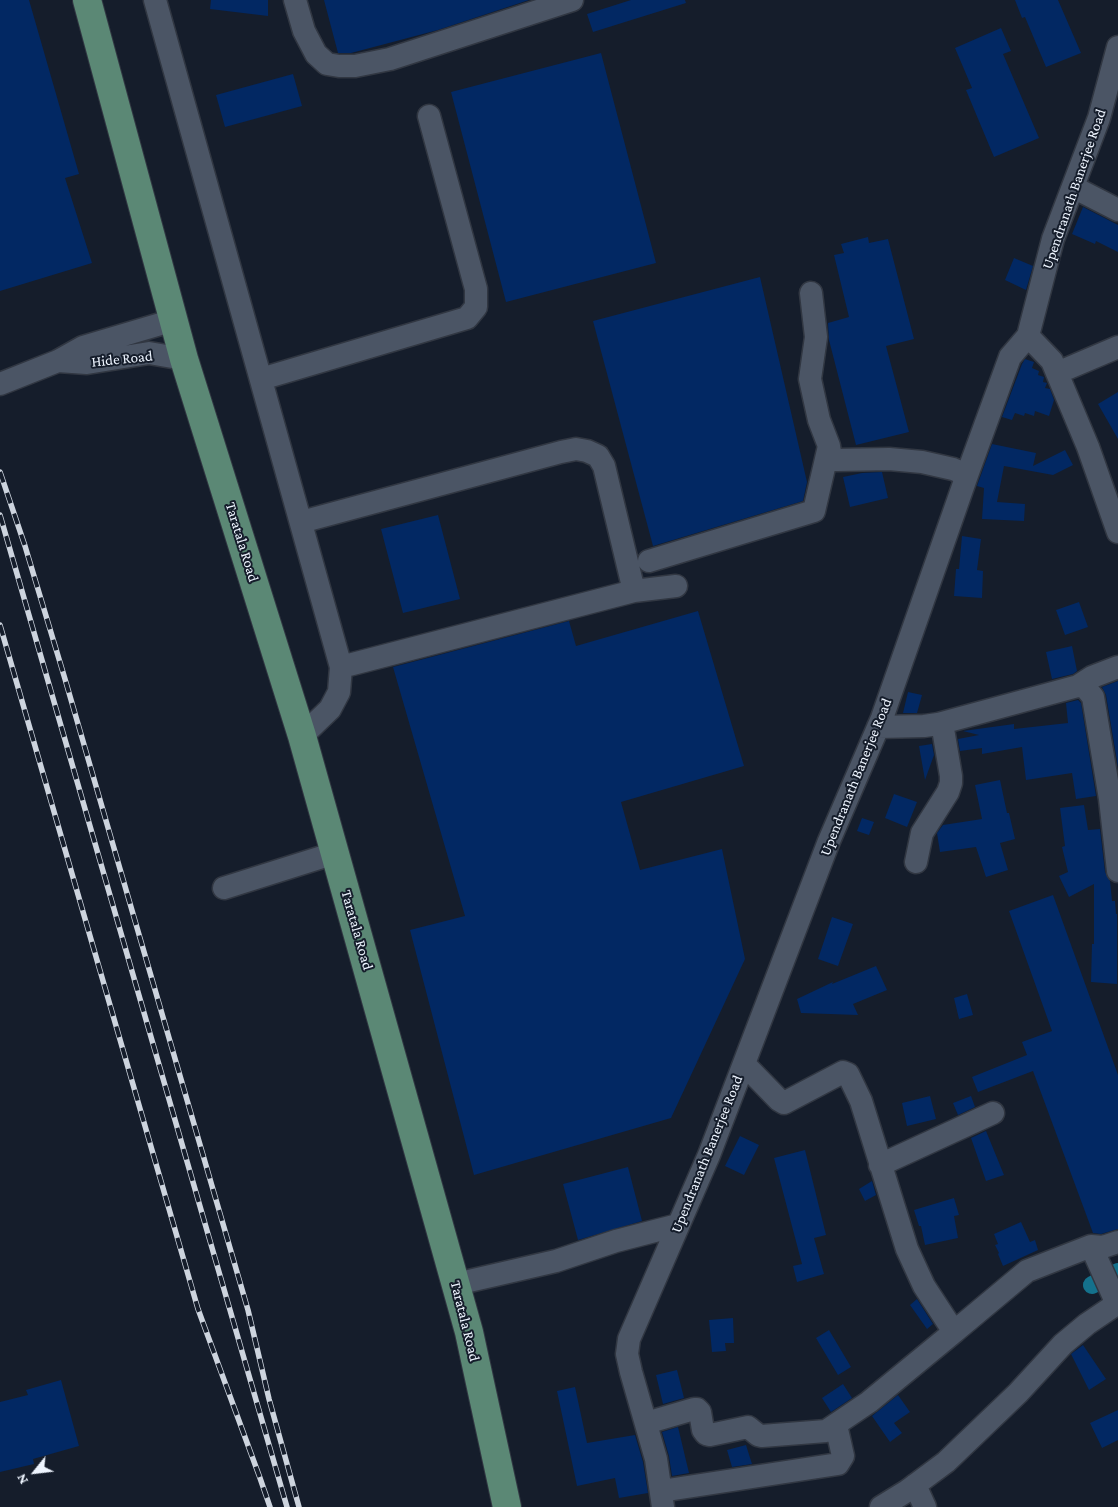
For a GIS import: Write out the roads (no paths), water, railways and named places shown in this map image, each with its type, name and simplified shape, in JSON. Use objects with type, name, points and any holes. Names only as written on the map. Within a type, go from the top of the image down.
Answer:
[{"type":"main road","name":"Taratala Road","points":[[87,0],[184,360],[302,736],[456,1284],[469,1332],[507,1507]]},
{"type":"street","points":[[155,0],[341,667],[339,692],[330,708],[302,736]]},
{"type":"street","points":[[295,0],[304,31],[316,54],[327,64],[339,66],[355,66],[390,60],[572,0]]},
{"type":"street","name":"Upendranath Banerjee Road","points":[[662,1499],[656,1459],[631,1372],[627,1354],[628,1346],[639,1315],[709,1155],[829,842],[878,727],[1010,357],[1028,336],[1053,239],[1073,188],[1109,118],[1118,47]]},
{"type":"street","points":[[261,379],[467,318],[476,307],[476,289],[429,116]]},
{"type":"street","points":[[1073,188],[1118,210]]},
{"type":"street","points":[[811,292],[816,337],[810,379],[819,420],[829,446],[831,458],[834,460],[889,459],[922,462],[952,469],[967,475]]},
{"type":"street","points":[[1,384],[58,361],[82,347],[174,320]]},
{"type":"street","points":[[1028,336],[1052,362],[1088,447],[1118,532]]},
{"type":"street","points":[[1057,373],[1118,347]]},
{"type":"street","name":"Hide Road","points":[[58,361],[87,363],[149,353],[184,360]]},
{"type":"street","points":[[649,561],[814,511],[829,446]]},
{"type":"street","points":[[301,522],[561,452],[576,449],[587,450],[598,456],[604,466],[634,590]]},
{"type":"street","points":[[341,667],[634,590],[676,586]]},
{"type":"street","points":[[1078,686],[1092,677],[1118,667]]},
{"type":"street","points":[[878,727],[924,726],[942,723],[1078,686],[1085,686],[1090,690],[1093,697],[1116,837],[1118,871]]},
{"type":"street","points":[[916,862],[922,833],[948,792],[951,783],[942,723]]},
{"type":"street","points":[[224,888],[335,853]]},
{"type":"street","points":[[744,1064],[784,1103],[845,1072],[861,1101],[907,1249],[924,1286],[954,1332]]},
{"type":"street","points":[[880,1164],[992,1113]]},
{"type":"street","points":[[456,1284],[556,1262],[616,1241],[678,1225]]},
{"type":"street","points":[[646,1423],[694,1408],[700,1412],[703,1430],[706,1434],[710,1435],[748,1427],[762,1436],[826,1431],[869,1402],[1028,1271],[1091,1246],[1104,1247],[1118,1242]]},
{"type":"street","points":[[881,1507],[946,1462],[1018,1393],[1063,1344],[1087,1324],[1117,1304],[1091,1246]]},
{"type":"street","points":[[662,1499],[838,1464],[843,1456],[836,1425]]},
{"type":"street","points":[[915,1485],[925,1507]]},
{"type":"waterway","points":[[1092,1285],[1118,1272]]},
{"type":"railway","points":[[0,472],[25,546],[65,679],[248,1310],[269,1399],[299,1507]]},
{"type":"railway","points":[[0,515],[287,1507]]},
{"type":"railway","points":[[0,625],[198,1309],[270,1507]]}]
